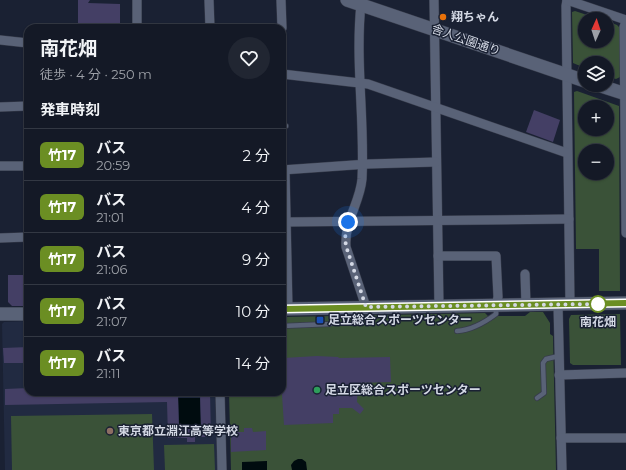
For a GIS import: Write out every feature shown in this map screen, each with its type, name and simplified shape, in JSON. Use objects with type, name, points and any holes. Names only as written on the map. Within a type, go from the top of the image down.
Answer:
[{"type":"street","points":[[137,0],[137,24]]},
{"type":"street","points":[[210,0],[210,24]]},
{"type":"street","points":[[281,0],[282,24]]},
{"type":"street","name":"舎人公園通り","points":[[347,0],[578,78]]},
{"type":"street","points":[[434,0],[438,306]]},
{"type":"street","points":[[562,470],[559,356],[564,304],[569,219],[566,74],[567,0],[626,21],[624,27],[626,94],[626,233]]},
{"type":"street","points":[[361,4],[362,182],[348,222],[345,238],[346,246],[366,307]]},
{"type":"street","points":[[0,40],[24,43]]},
{"type":"street","points":[[286,74],[361,83],[567,153]]},
{"type":"street","points":[[614,90],[626,94]]},
{"type":"street","points":[[0,107],[24,106]]},
{"type":"street","points":[[286,170],[436,162]]},
{"type":"street","points":[[0,166],[24,166]]},
{"type":"street","points":[[286,222],[569,219]]},
{"type":"street","points":[[0,238],[24,238]]},
{"type":"street","points":[[438,256],[496,256],[498,297],[496,306]]},
{"type":"street","points":[[525,274],[526,305]]},
{"type":"street","points":[[286,308],[626,303]]},
{"type":"street","points":[[0,314],[24,314]]},
{"type":"street","points":[[559,375],[626,373]]},
{"type":"street","points":[[220,396],[222,470]]},
{"type":"street","points":[[561,438],[626,438]]},
{"type":"lane","points":[[457,331],[469,330],[489,319],[496,314],[496,306]]},
{"type":"lane","points":[[286,326],[330,324],[335,320],[335,308]]},
{"type":"lane","points":[[537,398],[544,393],[543,363],[546,359],[559,356]]},
{"type":"shaded area","name":"東京都立淵江高等学校","points":[[24,321],[24,396],[215,396],[218,470],[5,470],[2,324],[4,322]]},
{"type":"shaded area","points":[[178,398],[200,398],[201,429],[179,429]]},
{"type":"shaded area","points":[[298,459],[302,459],[306,462],[307,470],[292,470],[291,465]]},
{"type":"shaded area","points":[[267,461],[267,470],[242,470],[242,462]]},
{"type":"green space","points":[[572,12],[578,12],[578,48],[614,48],[614,24],[620,28],[620,77],[614,78],[614,56],[578,56],[578,65],[573,63]]},
{"type":"green space","points":[[577,91],[602,100],[578,100],[578,136],[614,136],[614,104],[619,106],[620,291],[599,291],[599,249],[576,249],[574,92]]},
{"type":"green space","points":[[530,312],[543,312],[550,323],[550,334],[553,336],[556,470],[231,470],[229,396],[286,396],[286,317],[485,313],[488,316],[525,316]]},
{"type":"green space","points":[[620,314],[621,365],[573,365],[570,363],[569,319],[571,315]]},
{"type":"green space","points":[[152,414],[154,470],[12,470],[11,416]]},
{"type":"green space","points":[[214,444],[215,470],[165,470],[164,445]]},
{"type":"building","points":[[78,0],[90,0],[88,3],[120,4],[120,24],[78,24]]},
{"type":"building","points":[[534,110],[560,120],[553,142],[526,132]]},
{"type":"building","points":[[8,275],[24,275],[24,306],[12,306],[8,302]]},
{"type":"building","points":[[24,347],[24,363],[4,363],[3,348]]},
{"type":"building","points":[[317,356],[339,358],[390,357],[391,382],[358,383],[357,402],[364,409],[360,414],[352,408],[339,408],[339,414],[333,414],[333,423],[284,425],[282,396],[286,396],[286,358]]},
{"type":"building","points":[[24,388],[24,396],[178,396],[179,429],[201,429],[200,396],[210,396],[211,437],[195,437],[195,442],[187,442],[187,438],[168,438],[167,402],[5,405],[5,389]]},
{"type":"building","points":[[244,428],[252,428],[253,432],[266,431],[266,450],[231,452],[231,432],[244,432]]},
{"type":"bus line","name":"竹17","points":[[286,309],[626,303]]},
{"type":"place","name":"翔ちゃん","points":[[443,17]]},
{"type":"place","name":"南花畑","points":[[598,304]]},
{"type":"place","name":"足立総合スポーツセンター","points":[[320,320]]},
{"type":"place","name":"足立区総合スポーツセンター","points":[[317,390]]},
{"type":"place","name":"東京都立淵江高等学校","points":[[110,431]]},
{"type":"route","points":[[348,222],[345,238],[346,246],[366,307],[598,304]]}]
